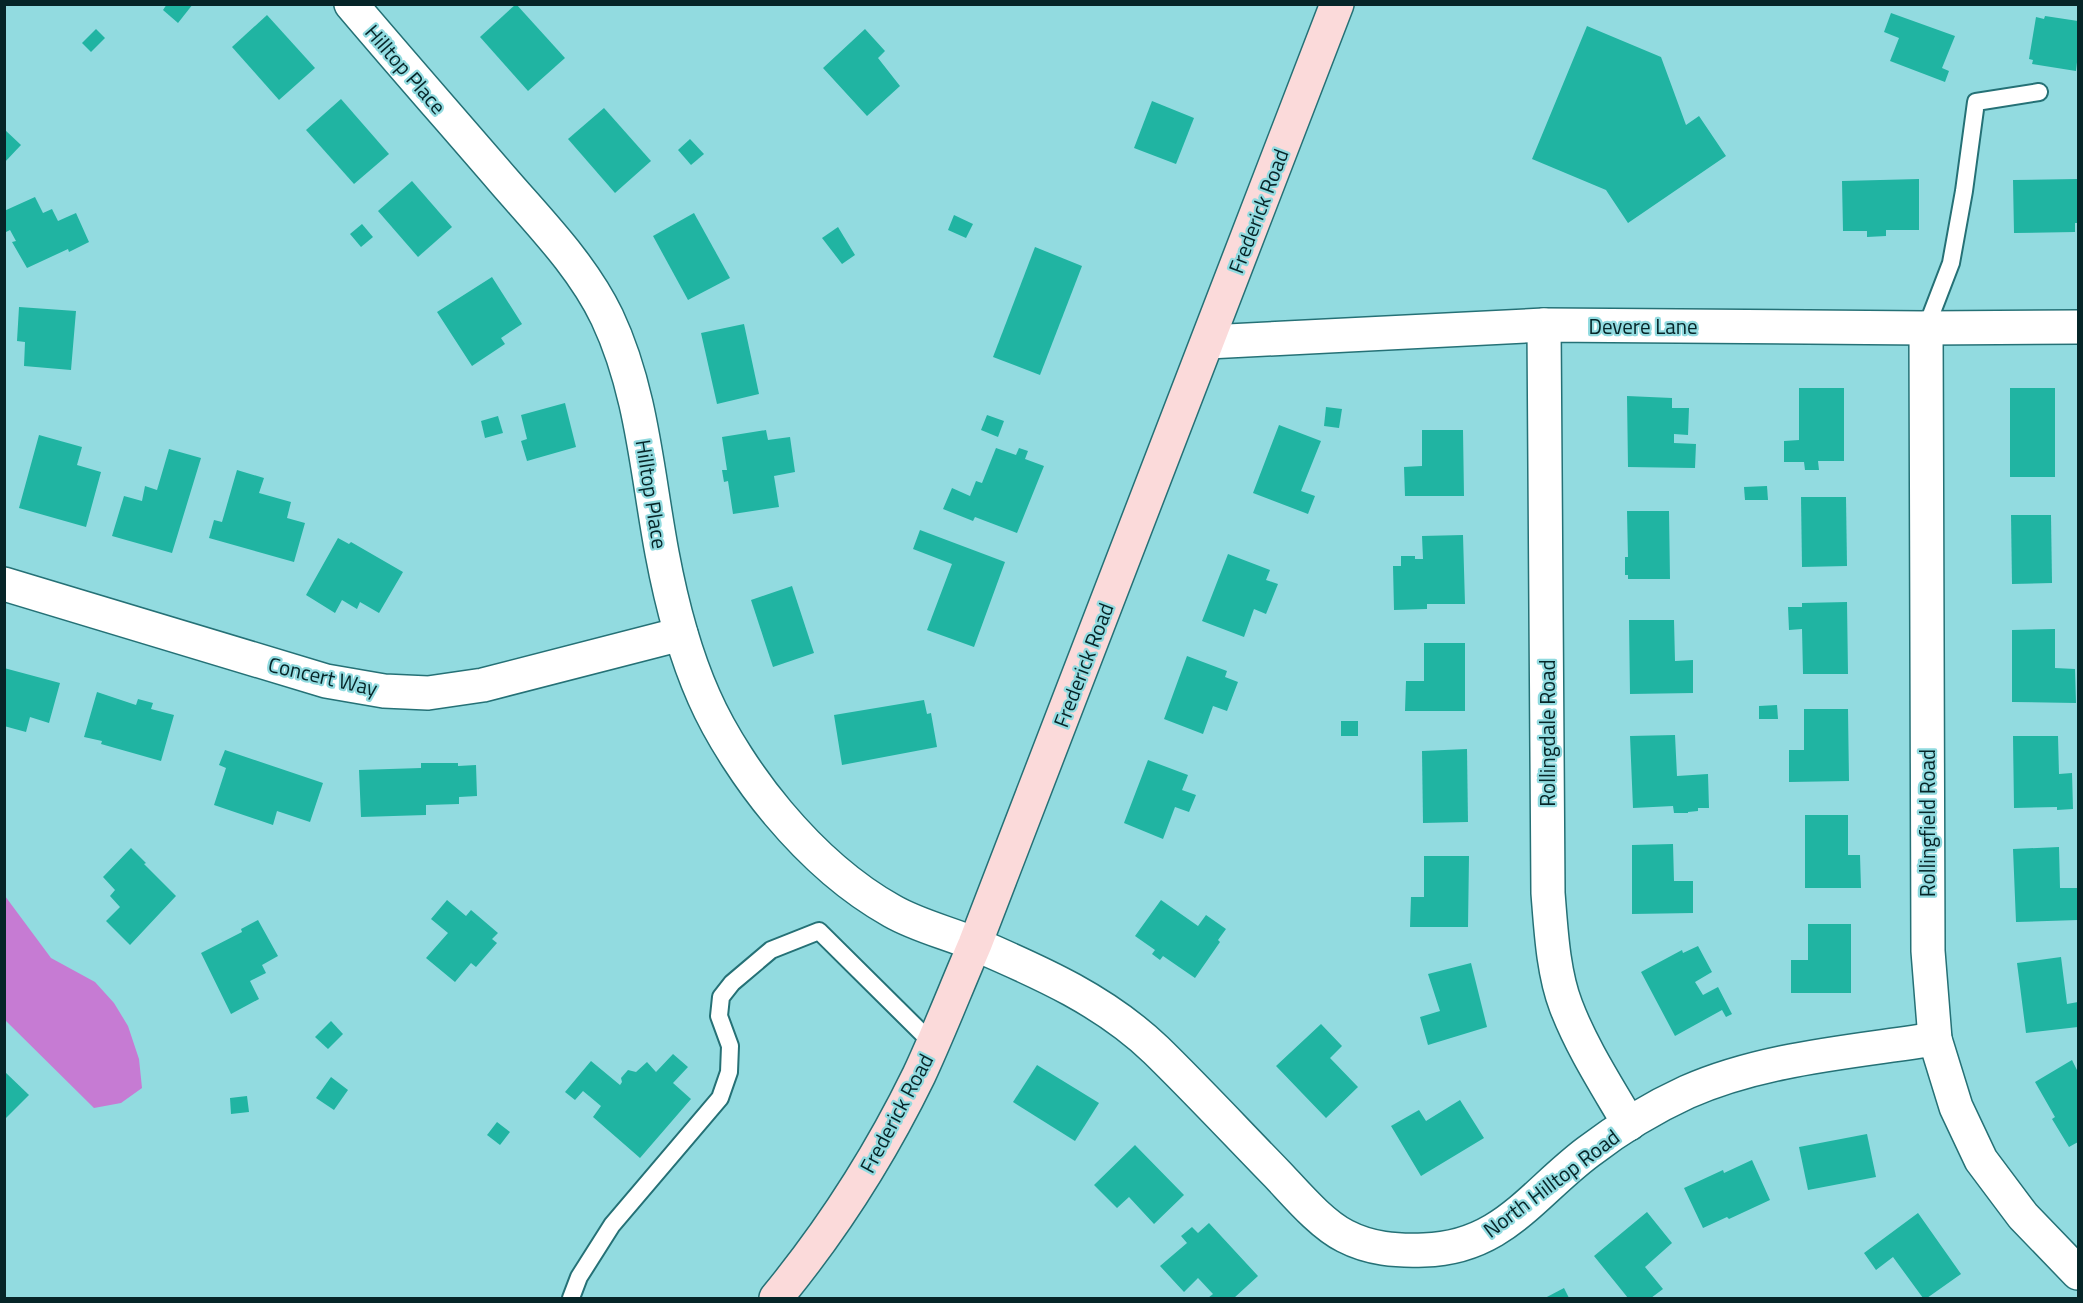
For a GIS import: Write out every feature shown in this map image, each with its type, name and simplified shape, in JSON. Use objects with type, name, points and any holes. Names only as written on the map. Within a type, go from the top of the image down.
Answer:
[{"type":"main road","name":"Frederick Road","points":[[776,1299],[813,1254],[894,1123],[975,944],[1337,4]]},
{"type":"street","name":"Hilltop Place","points":[[351,4],[571,259],[605,313],[625,363],[646,446],[662,554],[681,634],[704,699],[742,765],[777,812],[817,854],[863,894],[898,915],[975,944]]},
{"type":"street","name":"Devere Lane","points":[[1208,342],[1544,325],[2079,327]]},
{"type":"street","name":"Rollingdale Road","points":[[1544,325],[1548,893],[1554,953],[1565,1005],[1589,1055],[1629,1124]]},
{"type":"street","name":"Rollingfield Road","points":[[1926,328],[1928,951],[1935,1039],[1956,1107],[1981,1160],[2023,1216],[2079,1273]]},
{"type":"street","name":"Concert Way","points":[[4,584],[326,681],[384,692],[428,693],[483,685],[681,634]]},
{"type":"street","name":"North Hilltop Road","points":[[975,944],[1065,985],[1112,1013],[1153,1048],[1306,1204],[1341,1234],[1379,1249],[1425,1250],[1459,1246],[1491,1233],[1586,1153],[1629,1124],[1685,1093],[1735,1074],[1808,1059],[1935,1039]]},
{"type":"lane","points":[[1926,328],[1951,264],[1976,102],[2039,92]]},
{"type":"lane","points":[[571,1299],[579,1276],[612,1225],[720,1098],[729,1072],[730,1046],[719,1016],[721,997],[732,983],[771,950],[819,931],[932,1043]]},
{"type":"shaded area","points":[[5,896],[51,958],[95,982],[114,1003],[128,1026],[139,1059],[142,1088],[121,1103],[94,1108],[5,1020]]},
{"type":"building","points":[[167,4],[193,4],[178,23],[163,10]]},
{"type":"building","points":[[516,4],[565,58],[528,91],[480,37]]},
{"type":"building","points":[[1891,13],[1955,36],[1942,68],[1949,71],[1945,82],[1890,61],[1899,38],[1884,32]]},
{"type":"building","points":[[267,15],[315,68],[279,100],[232,47]]},
{"type":"building","points":[[2045,16],[2078,21],[2076,71],[2032,64],[2033,60],[2029,59],[2036,17],[2044,19]]},
{"type":"building","points":[[1587,26],[1661,57],[1686,125],[1699,116],[1726,156],[1628,223],[1606,190],[1532,159]]},
{"type":"building","points":[[96,29],[105,38],[91,52],[82,43]]},
{"type":"building","points":[[865,29],[885,51],[878,58],[900,86],[867,116],[823,68]]},
{"type":"building","points":[[341,99],[389,154],[354,184],[306,130]]},
{"type":"building","points":[[1152,101],[1194,118],[1176,164],[1134,148]]},
{"type":"building","points":[[604,108],[651,161],[615,193],[568,139]]},
{"type":"building","points":[[4,129],[21,145],[4,163]]},
{"type":"building","points":[[690,139],[704,154],[691,165],[678,150]]},
{"type":"building","points":[[1919,179],[1919,230],[1886,230],[1886,236],[1867,237],[1867,231],[1843,231],[1842,181]]},
{"type":"building","points":[[2077,179],[2078,223],[2075,223],[2075,232],[2014,233],[2013,180]]},
{"type":"building","points":[[412,181],[452,227],[418,257],[378,211]]},
{"type":"building","points":[[35,197],[43,213],[52,209],[58,221],[76,213],[89,242],[27,268],[12,242],[16,241],[10,230],[6,232],[4,229],[4,211]]},
{"type":"building","points":[[694,213],[730,278],[688,300],[653,236]]},
{"type":"building","points":[[954,215],[973,224],[966,238],[948,230]]},
{"type":"building","points":[[362,224],[373,237],[361,247],[350,234]]},
{"type":"building","points":[[838,227],[855,255],[842,264],[822,238]]},
{"type":"building","points":[[1035,247],[1082,266],[1040,375],[993,357]]},
{"type":"building","points":[[492,277],[522,324],[501,338],[505,344],[472,366],[437,312]]},
{"type":"building","points":[[19,307],[76,311],[71,370],[24,366],[25,342],[17,341]]},
{"type":"building","points":[[744,324],[759,394],[717,404],[701,333]]},
{"type":"building","points":[[1799,388],[1844,388],[1844,461],[1818,461],[1819,470],[1805,470],[1804,462],[1784,462],[1784,441],[1799,440]]},
{"type":"building","points":[[2010,388],[2055,388],[2055,477],[2010,477]]},
{"type":"building","points":[[1627,396],[1672,398],[1672,408],[1689,408],[1688,435],[1674,434],[1674,443],[1696,444],[1695,468],[1628,467]]},
{"type":"building","points":[[565,403],[576,447],[527,461],[521,441],[527,439],[521,415]]},
{"type":"building","points":[[1326,407],[1342,409],[1339,428],[1324,426]]},
{"type":"building","points":[[987,415],[1004,421],[998,437],[981,430]]},
{"type":"building","points":[[498,416],[503,433],[485,438],[481,421]]},
{"type":"building","points":[[1279,425],[1321,441],[1301,491],[1315,496],[1308,514],[1253,493]]},
{"type":"building","points":[[766,430],[768,440],[790,437],[795,472],[774,476],[779,507],[733,514],[728,481],[724,482],[722,470],[727,470],[722,437]]},
{"type":"building","points":[[1422,430],[1463,430],[1464,496],[1405,496],[1404,467],[1422,466]]},
{"type":"building","points":[[39,435],[82,447],[77,465],[101,472],[86,527],[19,508]]},
{"type":"building","points":[[996,448],[1016,455],[1019,448],[1028,451],[1025,459],[1044,466],[1017,533],[975,517],[973,521],[943,509],[952,488],[970,496],[976,481],[982,483]]},
{"type":"building","points":[[169,449],[201,458],[172,553],[112,536],[124,496],[142,501],[145,486],[157,490]]},
{"type":"building","points":[[237,470],[264,478],[259,493],[291,502],[287,518],[305,523],[294,562],[209,538],[214,520],[222,522]]},
{"type":"building","points":[[1767,486],[1768,500],[1745,500],[1744,487]]},
{"type":"building","points":[[1801,497],[1846,497],[1847,566],[1802,567]]},
{"type":"building","points":[[1627,511],[1669,511],[1670,579],[1628,579],[1628,575],[1625,575],[1625,557],[1628,557]]},
{"type":"building","points":[[2011,515],[2051,515],[2052,583],[2012,584]]},
{"type":"building","points":[[920,530],[1005,562],[974,647],[927,630],[952,564],[913,549]]},
{"type":"building","points":[[1463,535],[1465,604],[1427,604],[1427,609],[1394,610],[1393,566],[1401,566],[1401,556],[1415,556],[1415,559],[1423,559],[1422,536]]},
{"type":"building","points":[[338,538],[349,544],[351,542],[403,572],[379,613],[360,602],[357,609],[342,600],[335,613],[306,595]]},
{"type":"building","points":[[1228,554],[1270,570],[1266,580],[1278,584],[1266,614],[1254,609],[1244,637],[1202,621]]},
{"type":"building","points":[[792,586],[814,653],[773,667],[751,600]]},
{"type":"building","points":[[1847,602],[1848,674],[1803,674],[1802,629],[1789,630],[1788,607],[1802,607],[1802,603]]},
{"type":"building","points":[[1629,620],[1674,620],[1675,661],[1693,660],[1693,693],[1630,694]]},
{"type":"building","points":[[2055,629],[2055,668],[2075,669],[2076,703],[2012,702],[2012,630]]},
{"type":"building","points":[[1424,643],[1465,643],[1465,711],[1405,711],[1406,681],[1424,681]]},
{"type":"building","points":[[1187,656],[1227,671],[1225,677],[1238,682],[1227,711],[1213,706],[1203,734],[1164,719]]},
{"type":"building","points":[[4,668],[60,683],[49,723],[30,717],[26,732],[4,726]]},
{"type":"building","points":[[97,692],[136,705],[138,699],[153,703],[151,709],[174,715],[161,761],[84,737]]},
{"type":"building","points":[[924,700],[927,714],[931,713],[937,747],[842,765],[834,715]]},
{"type":"building","points":[[1777,705],[1778,719],[1759,719],[1759,706]]},
{"type":"building","points":[[1804,709],[1848,709],[1849,781],[1789,782],[1789,750],[1804,750]]},
{"type":"building","points":[[1341,721],[1358,721],[1358,736],[1341,736]]},
{"type":"building","points":[[1675,735],[1677,776],[1708,774],[1709,808],[1698,808],[1698,811],[1688,813],[1674,813],[1673,806],[1633,808],[1630,736]]},
{"type":"building","points":[[2013,736],[2058,736],[2059,774],[2072,773],[2073,809],[2014,808]]},
{"type":"building","points":[[1467,749],[1468,822],[1423,823],[1422,751]]},
{"type":"building","points":[[225,750],[323,783],[310,822],[277,811],[273,825],[214,805],[226,768],[219,765]]},
{"type":"building","points":[[1148,760],[1188,775],[1182,790],[1196,795],[1189,812],[1175,807],[1163,839],[1124,823]]},
{"type":"building","points":[[421,763],[476,765],[477,796],[459,797],[459,804],[426,805],[426,815],[361,817],[359,770],[421,768]]},
{"type":"building","points":[[1805,815],[1848,815],[1848,855],[1860,855],[1861,888],[1805,888]]},
{"type":"building","points":[[1673,844],[1674,881],[1693,881],[1693,913],[1632,914],[1632,845]]},
{"type":"building","points":[[2059,847],[2060,888],[2077,888],[2078,920],[2016,922],[2013,849]]},
{"type":"building","points":[[131,848],[176,896],[130,945],[106,921],[120,907],[110,896],[115,890],[103,877]]},
{"type":"building","points":[[1424,856],[1469,856],[1468,927],[1410,927],[1411,897],[1424,897]]},
{"type":"building","points":[[447,900],[466,916],[471,910],[498,933],[492,939],[497,943],[476,967],[471,963],[455,982],[426,958],[448,933],[431,919]]},
{"type":"building","points":[[1161,900],[1198,926],[1206,915],[1226,929],[1218,940],[1220,942],[1195,978],[1163,956],[1160,960],[1152,954],[1155,950],[1135,936]]},
{"type":"building","points":[[258,920],[278,956],[262,965],[266,973],[250,981],[259,999],[231,1014],[201,953],[242,932],[241,929]]},
{"type":"building","points":[[1808,924],[1851,924],[1851,993],[1791,993],[1791,960],[1808,960]]},
{"type":"building","points":[[1698,946],[1712,972],[1695,982],[1703,995],[1718,987],[1732,1014],[1726,1017],[1722,1010],[1675,1036],[1641,972],[1682,950],[1683,953]]},
{"type":"building","points":[[2061,957],[2067,1004],[2078,1002],[2078,1027],[2026,1033],[2017,963]]},
{"type":"building","points":[[1471,963],[1487,1027],[1428,1045],[1420,1017],[1440,1011],[1428,974]]},
{"type":"building","points":[[331,1021],[343,1034],[328,1049],[315,1037]]},
{"type":"building","points":[[1321,1024],[1342,1046],[1330,1058],[1358,1087],[1326,1118],[1276,1066]]},
{"type":"building","points":[[673,1054],[688,1067],[673,1083],[691,1099],[640,1158],[593,1117],[601,1106],[583,1091],[575,1100],[565,1092],[591,1061],[620,1085],[621,1078],[628,1070],[636,1072],[647,1062],[656,1072]]},
{"type":"building","points":[[2072,1060],[2078,1072],[2078,1142],[2069,1147],[2052,1119],[2055,1117],[2035,1082]]},
{"type":"building","points":[[1037,1065],[1099,1103],[1075,1141],[1013,1102]]},
{"type":"building","points":[[4,1071],[29,1095],[4,1120]]},
{"type":"building","points":[[331,1077],[348,1090],[334,1110],[316,1098]]},
{"type":"building","points":[[247,1096],[249,1112],[231,1114],[230,1098]]},
{"type":"building","points":[[1460,1100],[1484,1138],[1421,1176],[1391,1126],[1419,1110],[1426,1121]]},
{"type":"building","points":[[497,1122],[510,1132],[500,1145],[487,1135]]},
{"type":"building","points":[[1867,1134],[1876,1177],[1808,1190],[1799,1147]]},
{"type":"building","points":[[1135,1145],[1184,1195],[1154,1224],[1129,1197],[1117,1208],[1094,1185]]},
{"type":"building","points":[[1752,1160],[1770,1200],[1703,1228],[1684,1188]]},
{"type":"building","points":[[1647,1212],[1672,1243],[1645,1267],[1663,1289],[1651,1298],[1628,1298],[1594,1256]]},
{"type":"building","points":[[1918,1213],[1961,1274],[1927,1298],[1923,1298],[1893,1257],[1876,1270],[1864,1253]]},
{"type":"building","points":[[1209,1223],[1258,1276],[1234,1298],[1208,1298],[1213,1294],[1198,1278],[1184,1292],[1160,1266],[1187,1243],[1181,1236],[1192,1227],[1198,1233]]},
{"type":"building","points":[[1564,1288],[1569,1298],[1545,1298]]}]
